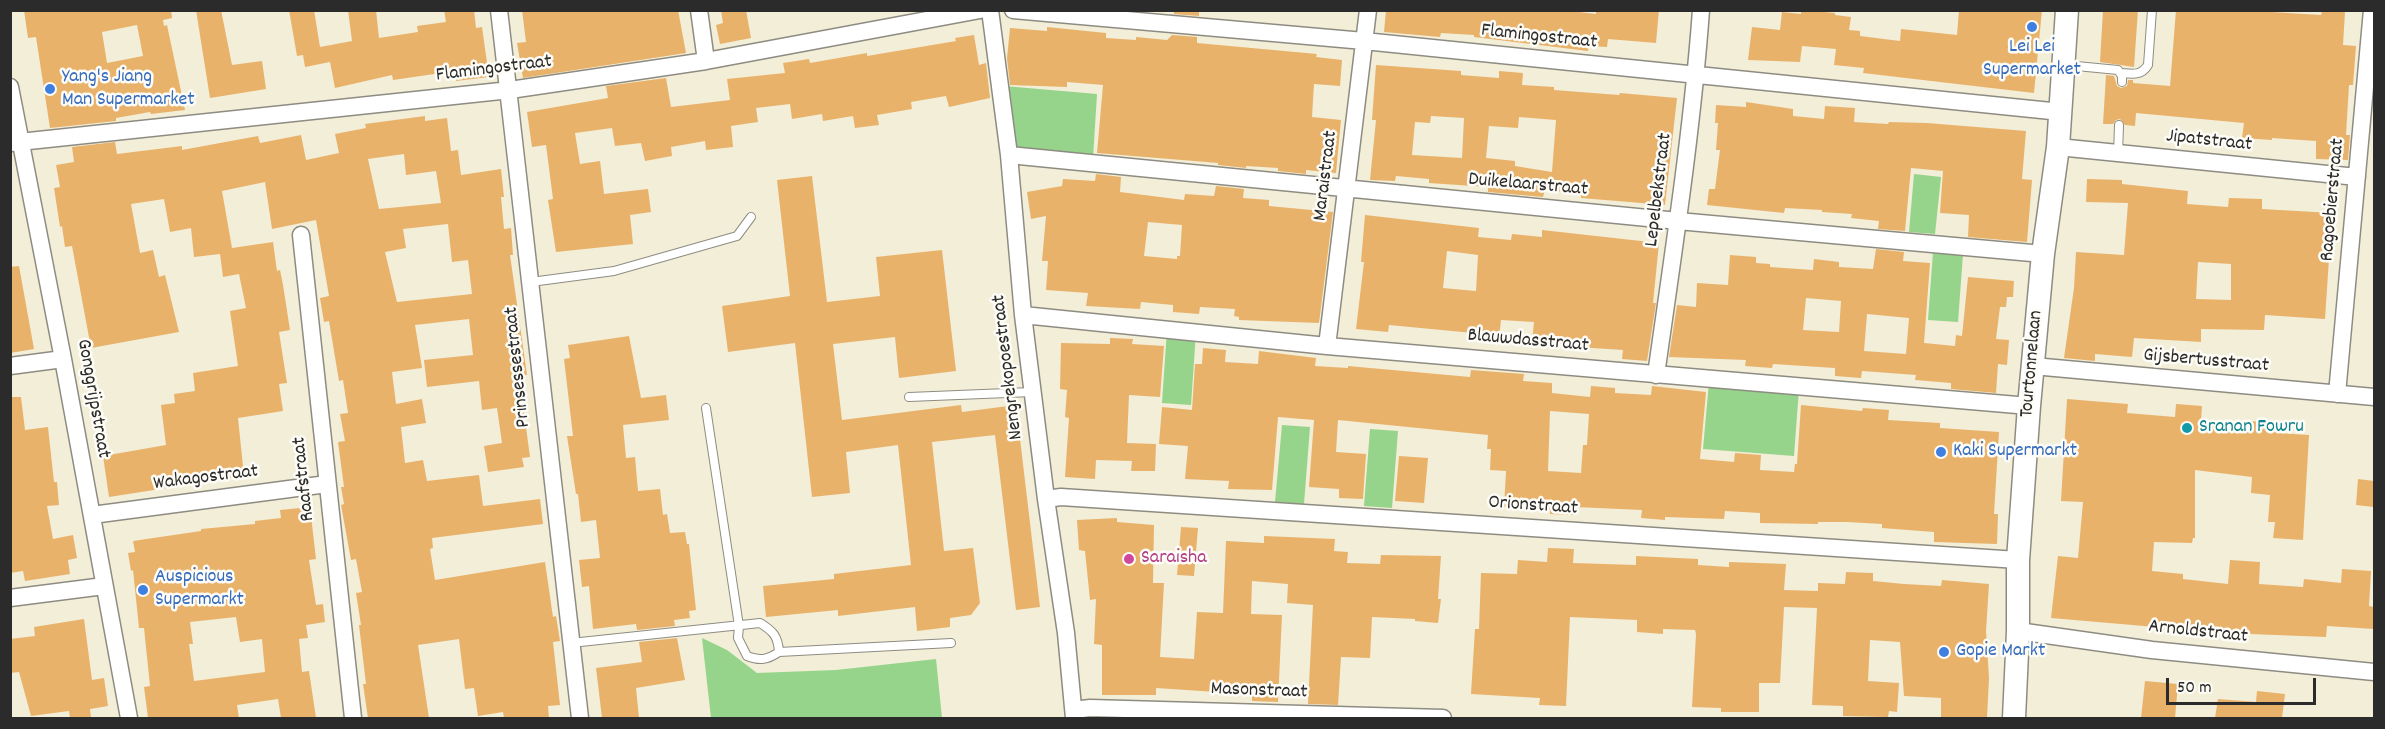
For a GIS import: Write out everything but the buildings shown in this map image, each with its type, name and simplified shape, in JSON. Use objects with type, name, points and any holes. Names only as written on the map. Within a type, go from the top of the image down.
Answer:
[{"type":"street","name":"Prinsessestraat","points":[[499,10],[510,90],[580,718]]},
{"type":"street","points":[[699,10],[706,61]]},
{"type":"street","name":"Flamingostraat","points":[[16,143],[510,90],[706,61],[980,10]]},
{"type":"street","name":"Nengrekopoestraat","points":[[990,10],[1009,156],[1032,392],[1066,633],[1074,714]]},
{"type":"street","name":"Flamingostraat","points":[[1013,10],[1364,41],[2061,112]]},
{"type":"street","name":"Maraistraat","points":[[1327,346],[1368,10]]},
{"type":"street","name":"Lepelbekstraat","points":[[1656,375],[1696,75],[1701,10]]},
{"type":"street","name":"Tourtonnelaan","points":[[2014,718],[2018,560],[2029,406],[2043,254],[2058,147],[2067,10]]},
{"type":"street","name":"Ragoebierstraat","points":[[2337,394],[2372,10]]},
{"type":"street","name":"Gonggrijpstraat","points":[[10,87],[16,143],[63,359],[129,718]]},
{"type":"street","name":"Jipatstraat","points":[[2058,147],[2357,177]]},
{"type":"street","name":"Duikelaarstraat","points":[[1009,156],[1347,190],[2043,254]]},
{"type":"street","name":"Raafstraat","points":[[301,235],[353,718]]},
{"type":"street","name":"Blauwdasstraat","points":[[1023,315],[1031,314],[1327,346],[2029,406]]},
{"type":"street","points":[[10,366],[63,359]]},
{"type":"street","name":"Gijsbertusstraat","points":[[2033,366],[2374,398]]},
{"type":"street","name":"Wakagostraat","points":[[92,515],[327,484]]},
{"type":"street","name":"Orionstraat","points":[[1046,499],[1072,498],[2018,560]]},
{"type":"street","points":[[10,598],[104,586]]},
{"type":"street","name":"Arnoldstraat","points":[[2018,631],[2152,650],[2374,672]]},
{"type":"street","name":"Masonstraat","points":[[1074,714],[1090,708],[1443,718]]},
{"type":"lane","points":[[2062,65],[2118,70],[2121,78],[2144,72],[2148,65],[2152,10]]},
{"type":"lane","points":[[2118,154],[2119,125]]},
{"type":"lane","points":[[531,282],[614,271],[737,236],[751,217]]},
{"type":"lane","points":[[909,397],[1032,392]]},
{"type":"lane","points":[[706,408],[739,626],[738,638],[747,656],[756,660],[769,659],[779,652],[951,643]]},
{"type":"lane","points":[[571,643],[760,622],[772,630],[778,639],[779,652]]},
{"type":"green space","points":[[1004,86],[1097,94],[1093,158],[1015,149]]},
{"type":"green space","points":[[1914,174],[1941,177],[1935,234],[1909,232]]},
{"type":"green space","points":[[1933,252],[1963,254],[1958,322],[1928,320]]},
{"type":"green space","points":[[1167,330],[1196,332],[1191,405],[1162,403]]},
{"type":"green space","points":[[1709,382],[1799,389],[1794,456],[1703,449]]},
{"type":"green space","points":[[1282,425],[1310,427],[1304,504],[1275,502]]},
{"type":"green space","points":[[1370,429],[1398,431],[1392,508],[1364,506]]},
{"type":"green space","points":[[702,638],[727,650],[757,673],[836,670],[936,659],[942,718],[711,718]]},
{"type":"place","name":"Lei Lei Supermarket","points":[[2032,27]]},
{"type":"place","name":"Yang's Jiang Man Supermarket","points":[[50,89]]},
{"type":"place","name":"Sranan Fowru","points":[[2187,428]]},
{"type":"place","name":"Kaki Supermarkt","points":[[1941,452]]},
{"type":"place","name":"Saraisha","points":[[1129,559]]},
{"type":"place","name":"Auspicious Supermarkt","points":[[143,590]]},
{"type":"place","name":"Gopie Markt","points":[[1944,652]]}]
